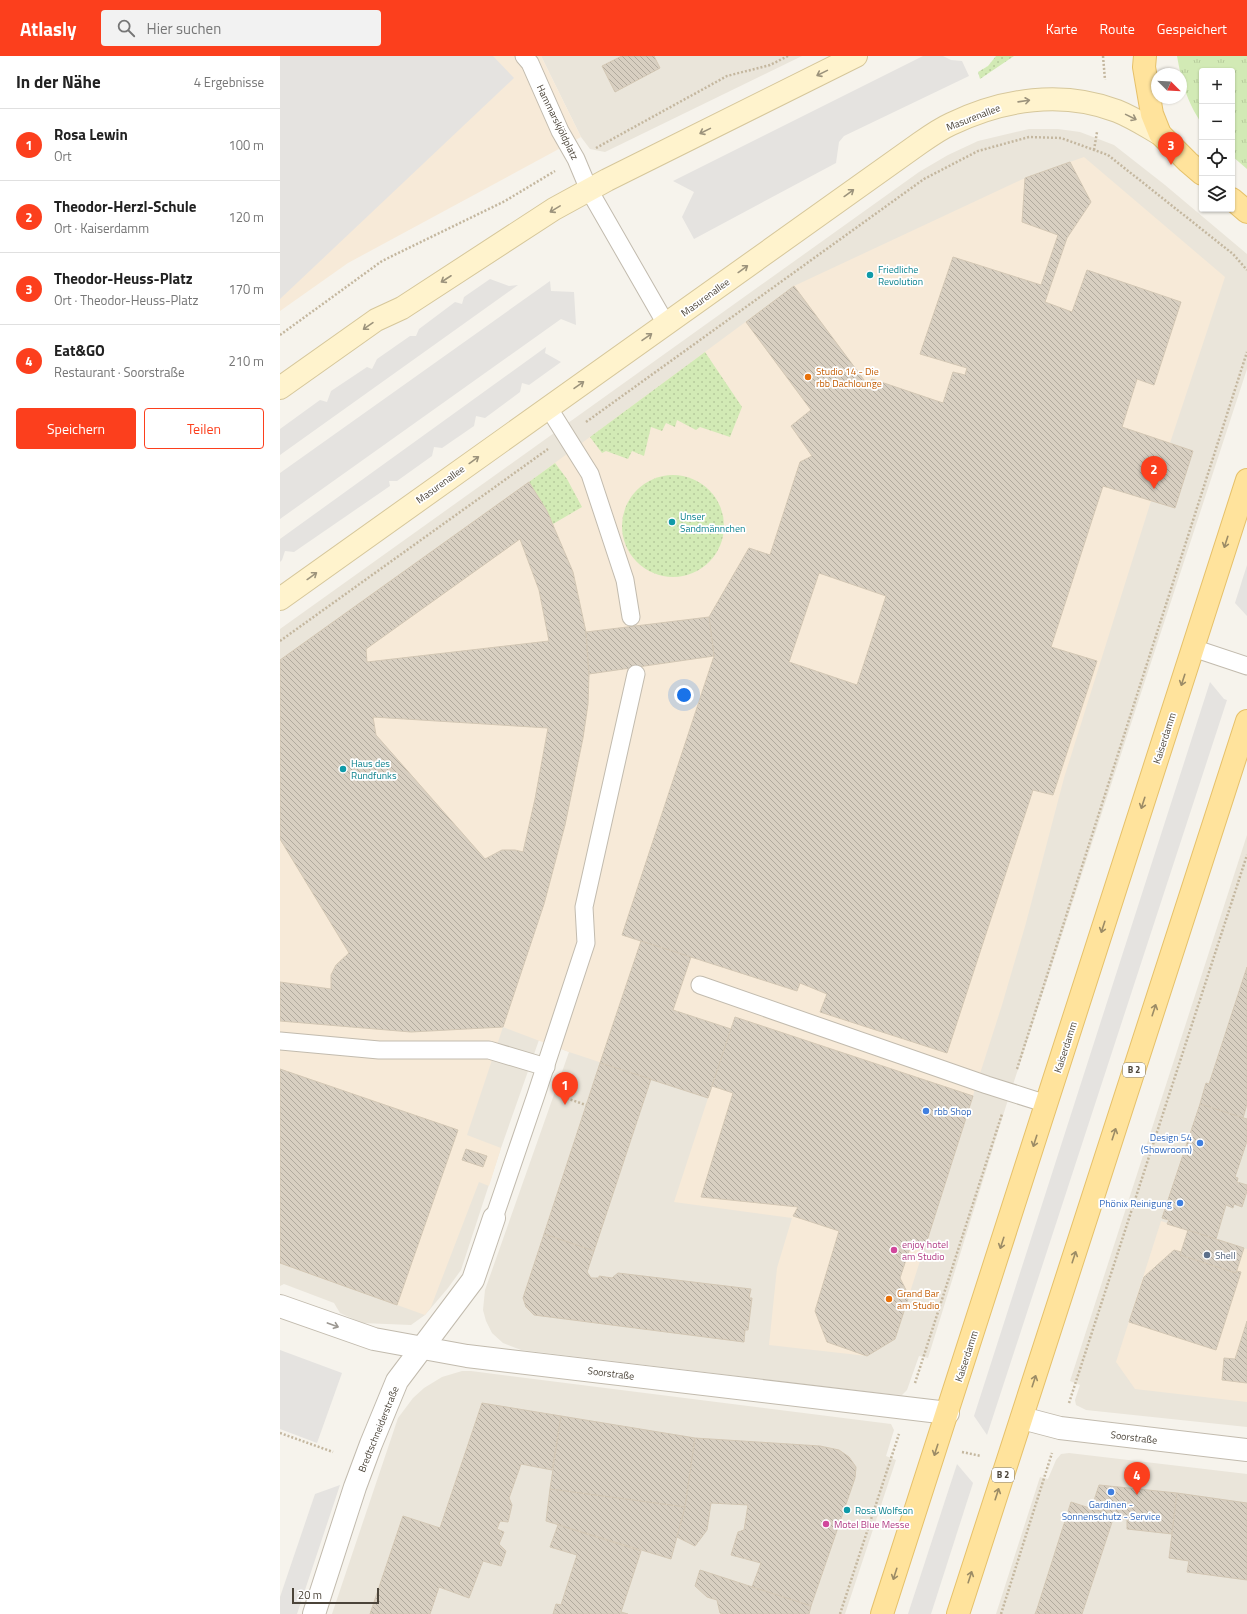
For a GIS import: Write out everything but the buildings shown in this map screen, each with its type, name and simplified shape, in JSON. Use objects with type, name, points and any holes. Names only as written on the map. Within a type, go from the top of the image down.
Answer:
[{"type":"main road","points":[[280,388],[376,320],[402,308],[554,208],[856,56]]},
{"type":"main road","points":[[1145,56],[1144,66],[1151,107],[1160,134],[1199,171]]},
{"type":"main road","name":"Masurenallee","points":[[280,599],[920,143],[951,124],[991,108],[1024,100],[1066,99],[1085,102],[1117,111],[1135,119],[1160,134]]},
{"type":"main road","points":[[1235,202],[1247,212]]},
{"type":"main road","name":"Kaiserdamm","points":[[882,1614],[948,1413],[1247,480]]},
{"type":"main road","name":"B 2","points":[[958,1614],[1247,721]]},
{"type":"street","name":"Bredtschneiderstraße","points":[[314,1614],[355,1487],[371,1444],[398,1381],[421,1348],[473,1280],[494,1218]]},
{"type":"street","name":"Soorstraße","points":[[280,1306],[374,1339],[467,1356],[948,1413]]},
{"type":"street","name":"Soorstraße","points":[[1022,1418],[1060,1428],[1247,1450]]},
{"type":"lane","name":"Hammarskjöldplatz","points":[[524,56],[530,63],[560,131],[576,159],[589,190],[666,324]]},
{"type":"lane","points":[[548,407],[590,474],[625,580],[631,617]]},
{"type":"lane","points":[[1193,648],[1247,666]]},
{"type":"lane","points":[[494,1218],[546,1067],[586,943],[584,907],[636,674]]},
{"type":"lane","points":[[700,985],[1047,1104]]},
{"type":"lane","points":[[280,1042],[379,1050],[489,1050],[546,1067]]},
{"type":"path","points":[[592,150],[727,76],[770,65],[788,56]]},
{"type":"path","points":[[1103,56],[1105,79]]},
{"type":"path","points":[[280,641],[924,179],[978,151],[1029,137],[1061,138],[1108,155],[1233,254],[1247,270]]},
{"type":"path","points":[[1094,150],[1096,138]]},
{"type":"path","points":[[280,335],[382,261],[505,201],[552,173]]},
{"type":"path","points":[[923,1357],[1247,352]]},
{"type":"path","points":[[1075,1383],[1247,855]]},
{"type":"path","points":[[563,1097],[586,1106]]},
{"type":"path","points":[[280,1433],[333,1452]]},
{"type":"path","points":[[962,1452],[982,1456]]},
{"type":"path","points":[[840,1614],[890,1458]]},
{"type":"path","points":[[1001,1614],[1044,1478]]},
{"type":"shaded area","points":[[280,56],[541,56],[581,137],[348,263],[280,311]]},
{"type":"shaded area","points":[[280,56],[493,56],[514,78],[280,299]]},
{"type":"shaded area","points":[[541,56],[802,56],[605,152],[590,149],[581,137]]},
{"type":"shaded area","points":[[923,56],[943,56],[951,60],[962,61],[969,76],[844,136],[839,142],[836,163],[694,239],[682,217],[694,192],[673,181]]},
{"type":"shaded area","points":[[1029,129],[1058,129],[1080,132],[1114,145],[1165,185],[1247,254],[1247,369],[1006,1106],[928,1358],[919,1356],[907,1390],[902,1395],[521,1350],[503,1343],[492,1333],[486,1321],[483,1310],[485,1290],[569,1052],[539,1040],[501,1148],[461,1270],[425,1315],[411,1325],[362,1323],[340,1313],[334,1303],[284,1284],[280,1286],[280,629],[919,172],[948,155],[978,141]]},
{"type":"shaded area","points":[[1084,157],[1225,277],[1170,443],[1193,451],[1175,508],[1151,501],[1064,778],[1026,923],[1002,1005],[895,1339],[867,1356],[769,1345],[777,1268],[792,1218],[674,1202],[708,1098],[569,1052],[503,1027],[467,1135],[501,1148],[489,1186],[479,1182],[431,1307],[425,1315],[280,1263],[280,660],[529,482],[794,286],[1025,178]]},
{"type":"shaded area","points":[[490,279],[509,286],[518,285],[280,455],[280,429],[320,400],[327,402],[331,391],[367,367],[372,369],[377,359],[410,336],[416,336],[419,329],[455,302],[462,304],[464,297]]},
{"type":"shaded area","points":[[550,281],[551,291],[574,292],[576,325],[561,319],[280,519],[280,473]]},
{"type":"shaded area","points":[[546,347],[545,353],[561,362],[529,385],[522,383],[520,392],[485,418],[476,416],[474,426],[442,448],[434,447],[432,456],[397,481],[389,481],[390,486],[294,552],[285,551],[280,562],[280,539]]},
{"type":"shaded area","points":[[1247,565],[1247,616],[1235,603]]},
{"type":"shaded area","points":[[1210,682],[1224,699],[1227,700],[987,1435],[974,1416]]},
{"type":"shaded area","points":[[1247,835],[1247,1427],[1086,1410],[1076,1405],[1075,1400],[1080,1385],[1070,1381]]},
{"type":"shaded area","points":[[1161,1221],[1247,1249],[1247,1402],[1135,1389],[1116,1362]]},
{"type":"shaded area","points":[[280,1350],[342,1373],[317,1443],[280,1429]]},
{"type":"shaded area","points":[[462,1371],[891,1424],[894,1430],[886,1456],[896,1460],[845,1614],[332,1614],[398,1418],[413,1398],[424,1388],[442,1377]]},
{"type":"shaded area","points":[[1069,1453],[1247,1474],[1247,1614],[996,1614],[1040,1477],[1048,1479],[1056,1460],[1061,1454]]},
{"type":"shaded area","points":[[957,1464],[973,1483],[931,1614],[908,1614]]},
{"type":"shaded area","points":[[340,1485],[297,1614],[280,1614],[280,1597],[315,1494]]},
{"type":"green space","points":[[996,56],[1014,56],[980,79],[978,72],[988,66]]},
{"type":"green space","points":[[1177,56],[1247,56],[1247,169],[1235,159],[1235,68],[1199,68],[1199,119],[1187,96],[1187,68],[1180,68]]},
{"type":"green space","points":[[705,352],[742,407],[730,437],[700,427],[696,430],[677,420],[675,427],[666,423],[662,431],[651,427],[644,456],[632,451],[628,459],[606,451],[602,453],[590,437]]},
{"type":"green space","points":[[555,463],[567,479],[582,507],[553,524],[547,511],[529,482]]},
{"type":"green space","points":[[673,475],[683,476],[702,483],[716,497],[723,516],[723,536],[716,555],[702,569],[683,576],[673,577],[663,576],[644,569],[630,555],[623,536],[622,526],[623,516],[630,497],[644,483],[663,476]]},
{"type":"place","name":"Theodor-Heuss-Platz","points":[[1171,165]]},
{"type":"place","name":"Friedliche Revolution","points":[[870,275]]},
{"type":"place","name":"Studio 14 - Die rbb Dachlounge","points":[[808,377]]},
{"type":"place","name":"Theodor-Herzl-Schule","points":[[1154,489]]},
{"type":"place","name":"Unser Sandmännchen","points":[[672,522]]},
{"type":"place","name":"Haus des Rundfunks","points":[[343,769]]},
{"type":"place","name":"Rosa Lewin","points":[[565,1105]]},
{"type":"place","name":"rbb Shop","points":[[926,1111]]},
{"type":"place","name":"Design 54 (Showroom)","points":[[1200,1143]]},
{"type":"place","name":"Phönix Reinigung","points":[[1180,1203]]},
{"type":"place","name":"enjoy hotel am Studio","points":[[894,1250]]},
{"type":"place","name":"Shell","points":[[1207,1255]]},
{"type":"place","name":"Grand Bar am Studio","points":[[889,1299]]},
{"type":"place","name":"Gardinen - Sonnenschutz - Service","points":[[1111,1492]]},
{"type":"place","name":"Eat&GO","points":[[1137,1495]]},
{"type":"place","name":"Rosa Wolfson","points":[[847,1510]]},
{"type":"place","name":"Motel Blue Messe","points":[[826,1524]]}]
